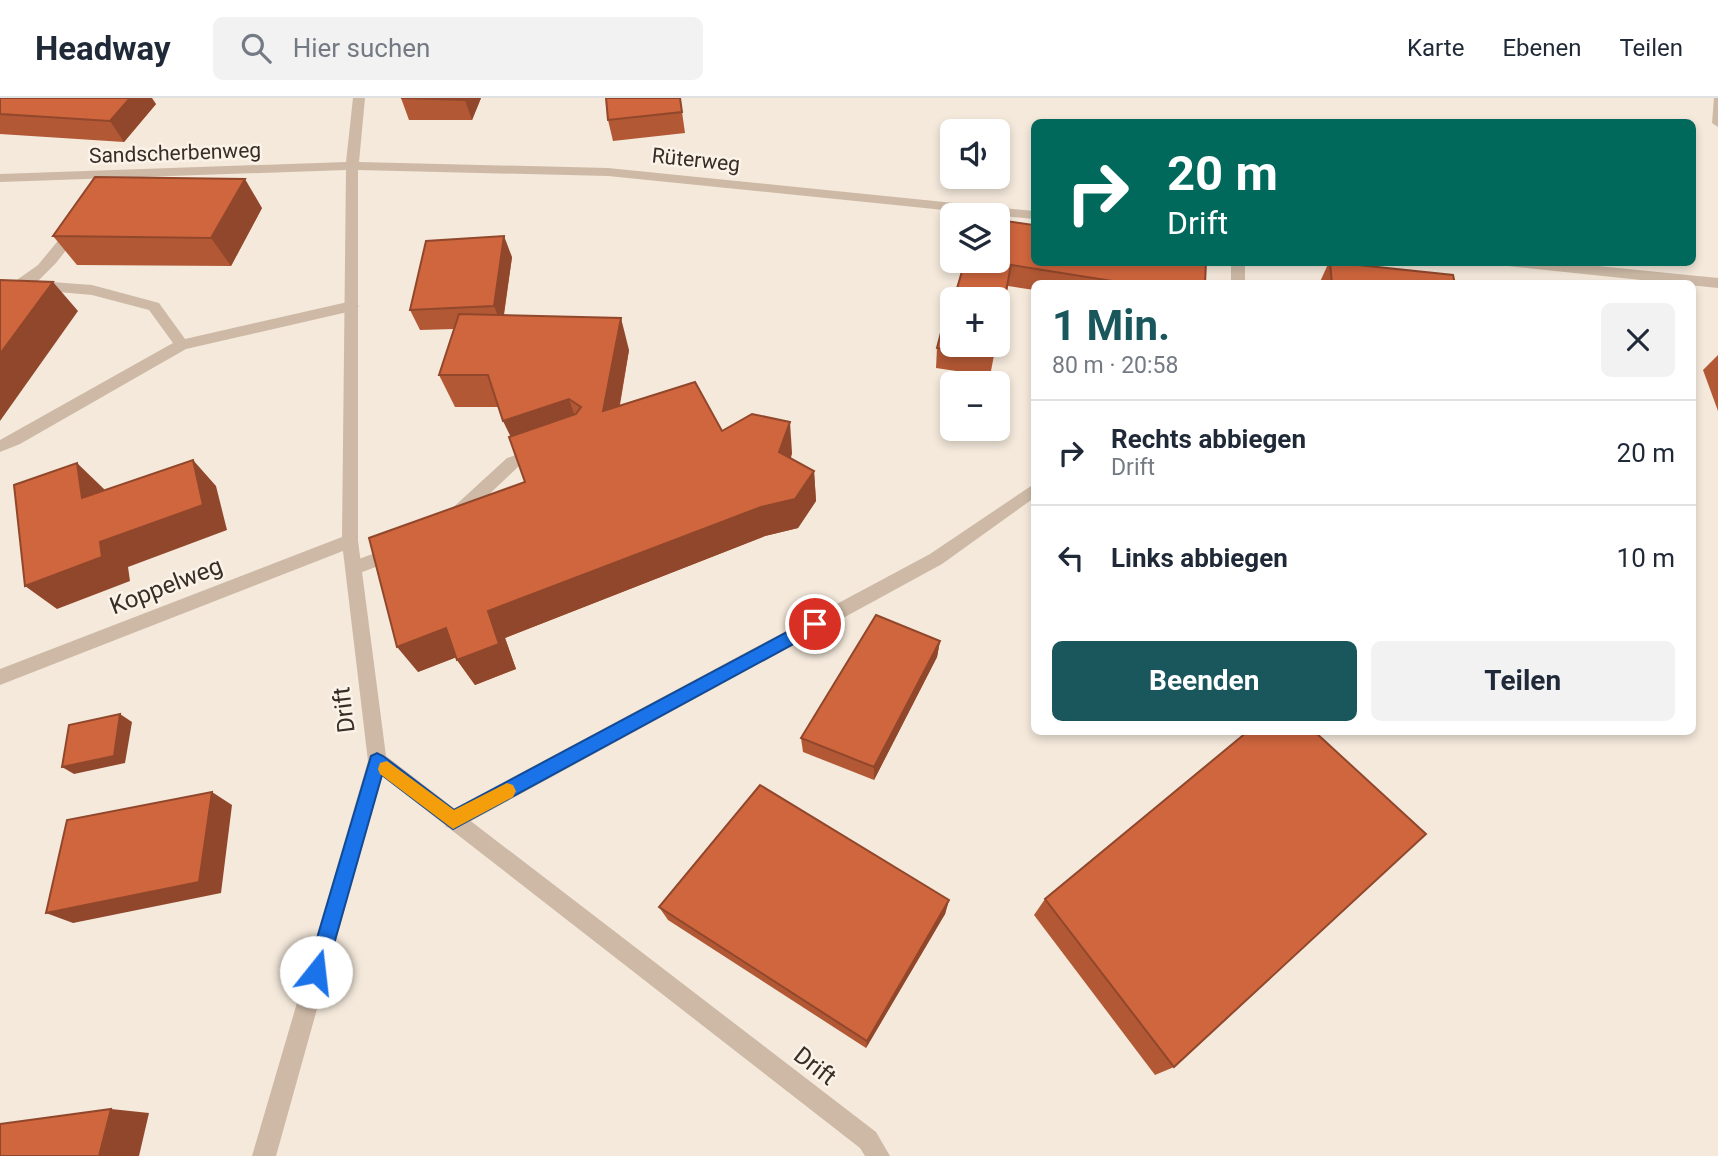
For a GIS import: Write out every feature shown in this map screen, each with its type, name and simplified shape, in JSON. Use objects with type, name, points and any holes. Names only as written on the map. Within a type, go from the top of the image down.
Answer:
[{"type":"street","name":"Drift","points":[[359,98],[352,166],[350,541],[377,761],[868,1140],[878,1156]]},
{"type":"street","points":[[1718,100],[1718,122]]},
{"type":"street","name":"Sandscherbenweg","points":[[0,178],[111,179],[352,166]]},
{"type":"street","name":"Rüterweg","points":[[352,166],[608,172],[1031,215]]},
{"type":"street","points":[[0,298],[25,284],[49,265],[86,215]]},
{"type":"street","points":[[1546,266],[1680,280]]},
{"type":"street","points":[[1696,282],[1718,284]]},
{"type":"street","points":[[25,284],[92,290],[154,306],[181,345]]},
{"type":"street","points":[[0,446],[181,345],[352,306]]},
{"type":"street","points":[[435,529],[456,516],[513,462],[558,447]]},
{"type":"street","points":[[453,820],[936,559],[1031,492]]},
{"type":"street","name":"Koppelweg","points":[[0,677],[350,541]]},
{"type":"street","points":[[354,568],[414,542]]},
{"type":"street","points":[[264,1156],[377,761]]},
{"type":"building","points":[[0,98],[130,98],[110,121],[0,114]]},
{"type":"building","points":[[401,98],[465,98],[465,100]]},
{"type":"building","points":[[606,98],[680,98],[682,112],[608,120]]},
{"type":"building","points":[[95,177],[245,179],[211,238],[53,236]]},
{"type":"building","points":[[1010,222],[1031,225],[1031,266],[1206,266],[1205,280],[1106,280],[1011,265],[1010,270]]},
{"type":"building","points":[[504,236],[494,306],[410,310],[426,241]]},
{"type":"building","points":[[1330,266],[1368,266],[1453,275],[1454,280],[1332,280]]},
{"type":"building","points":[[962,273],[1009,273],[1007,287],[957,287]]},
{"type":"building","points":[[0,280],[53,282],[0,354]]},
{"type":"building","points":[[459,314],[621,318],[603,411],[695,382],[722,431],[752,414],[790,422],[779,452],[814,471],[795,499],[761,507],[488,611],[499,644],[457,660],[446,628],[397,647],[369,538],[525,482],[509,437],[576,414],[581,407],[569,399],[503,421],[488,375],[439,375]]},
{"type":"building","points":[[193,460],[203,505],[100,542],[102,557],[25,586],[14,485],[77,463],[82,498]]},
{"type":"building","points":[[876,615],[940,641],[874,767],[801,738]]},
{"type":"building","points":[[120,714],[114,756],[62,767],[69,725]]},
{"type":"building","points":[[1243,735],[1318,735],[1426,834],[1174,1067],[1045,899]]},
{"type":"building","points":[[760,785],[949,900],[867,1041],[659,907]]},
{"type":"building","points":[[212,792],[199,882],[46,913],[67,820]]},
{"type":"building","points":[[111,1109],[99,1156],[0,1156],[0,1124]]},
{"type":"slow traffic","points":[[387,769],[453,820],[507,791]]},
{"type":"route","points":[[316,972],[377,761],[453,820],[815,624]]}]
